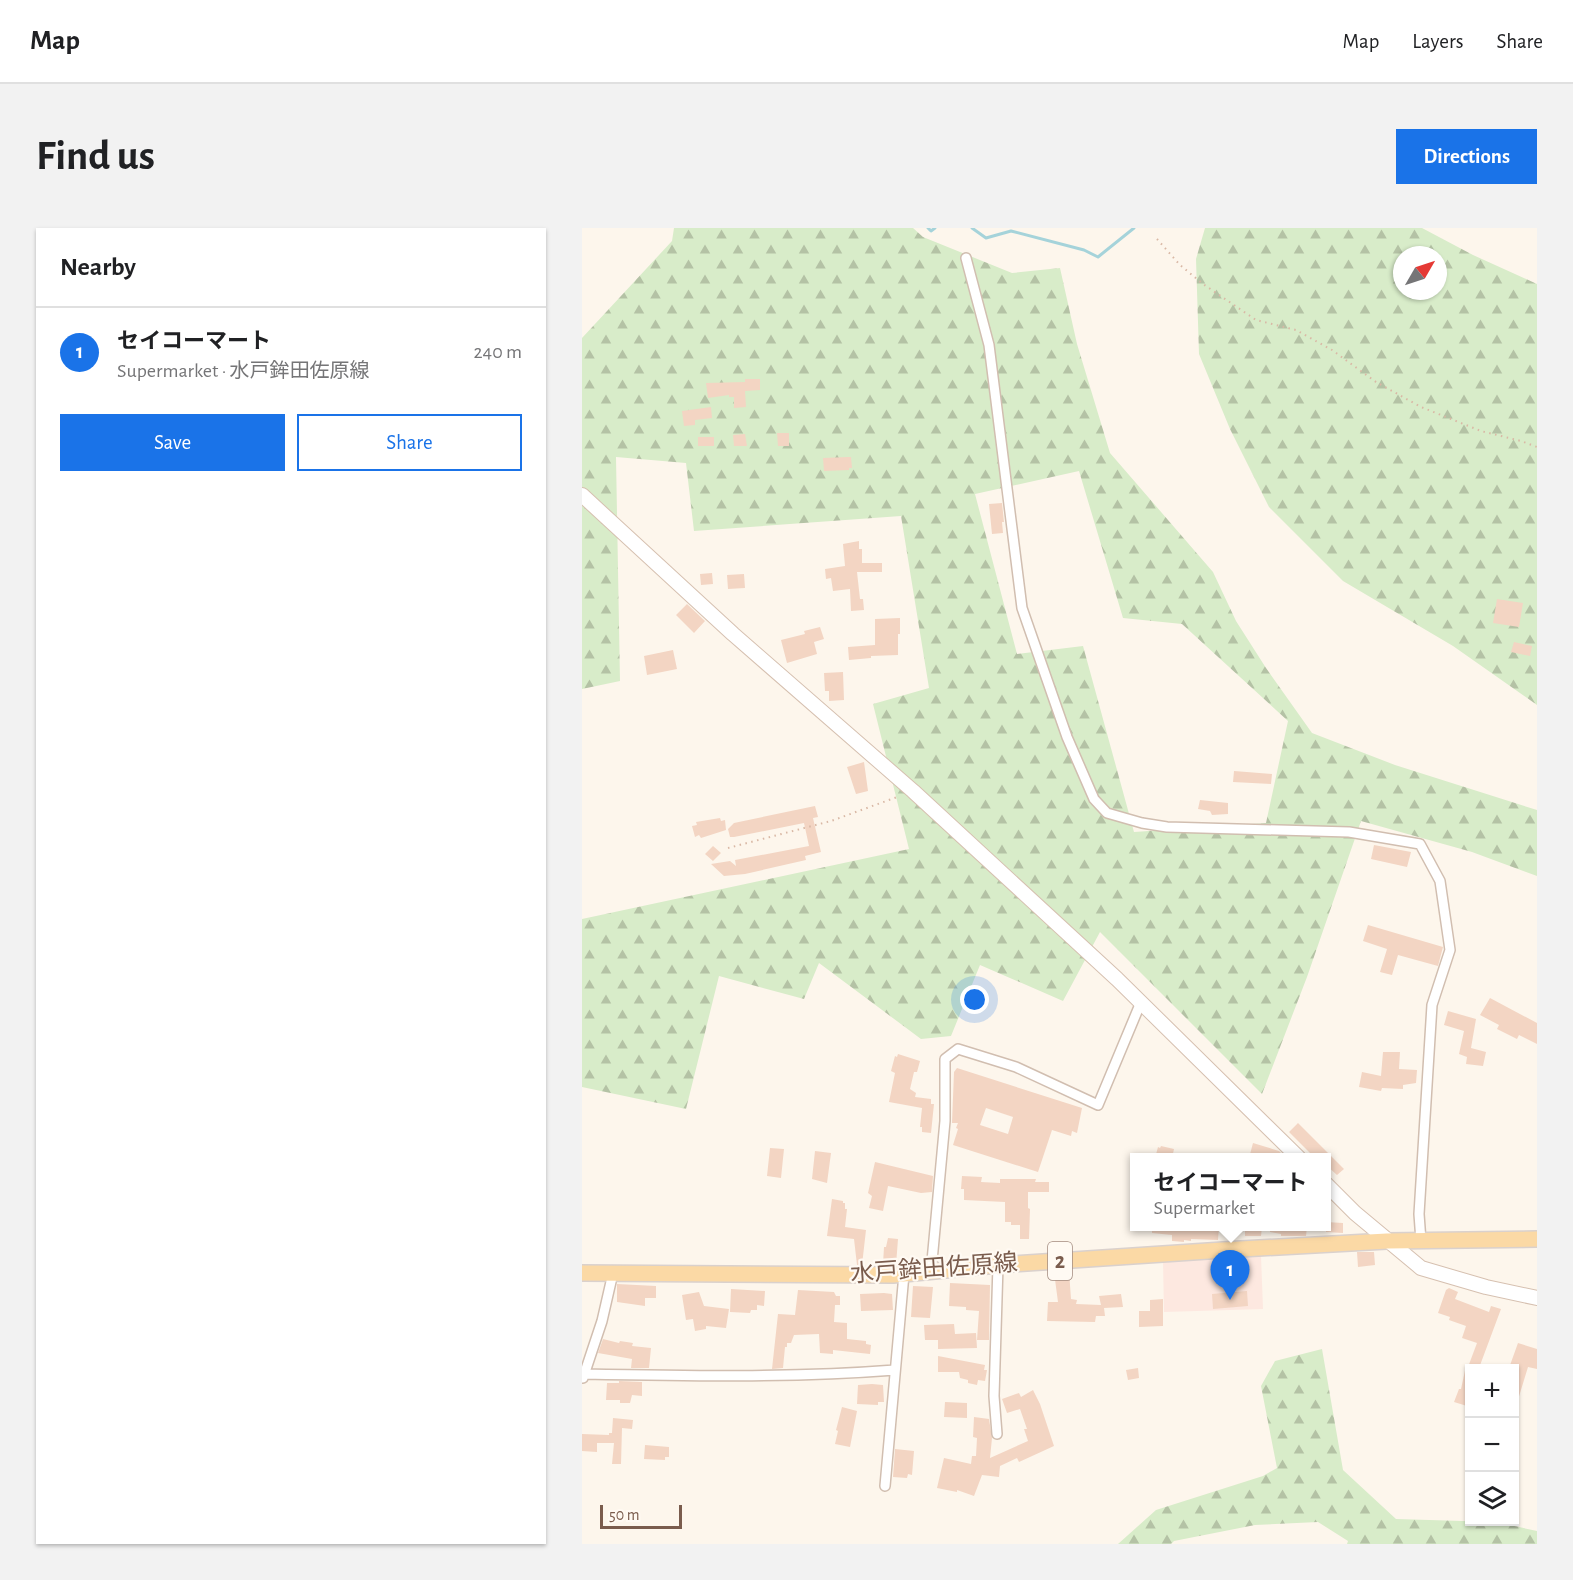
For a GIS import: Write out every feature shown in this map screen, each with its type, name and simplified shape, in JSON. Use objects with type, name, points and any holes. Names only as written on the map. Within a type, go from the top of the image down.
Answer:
[{"type":"main road","name":"水戸鉾田佐原線","points":[[582,1273],[904,1274],[998,1265],[1387,1241],[1537,1239]]},
{"type":"street","points":[[966,258],[989,345],[1022,608],[1067,737],[1094,799],[1107,813],[1167,827],[1349,832],[1420,844],[1440,881],[1450,950],[1432,1005],[1419,1214],[1421,1241]]},
{"type":"street","points":[[582,495],[733,634],[913,791],[1141,1002],[1294,1153]]},
{"type":"street","points":[[931,1272],[945,1121],[945,1059],[958,1048],[1016,1067],[1098,1105],[1141,1002]]},
{"type":"street","points":[[1331,1189],[1387,1241],[1421,1268],[1486,1287],[1537,1298]]},
{"type":"street","points":[[997,1434],[994,1396],[998,1265]]},
{"type":"street","points":[[613,1273],[602,1321],[583,1377],[748,1377],[832,1375],[895,1370]]},
{"type":"street","points":[[885,1486],[904,1274]]},
{"type":"path","points":[[1157,239],[1203,284],[1256,320],[1296,330],[1332,350],[1376,382],[1421,407],[1481,431],[1537,447]]},
{"type":"path","points":[[728,848],[831,821],[913,791]]},
{"type":"shaded area","points":[[1261,1256],[1263,1309],[1164,1312],[1163,1260]]},
{"type":"green space","points":[[674,228],[913,228],[923,237],[1012,273],[1060,268],[1077,344],[1110,453],[1213,572],[1236,621],[1312,733],[1395,765],[1537,810],[1537,876],[1472,852],[1361,821],[1307,977],[1262,1094],[1100,932],[1063,1001],[980,965],[951,1036],[921,1039],[819,963],[804,999],[719,976],[686,1109],[582,1087],[582,919],[909,849],[873,704],[929,688],[901,516],[694,531],[686,463],[616,457],[620,681],[582,689],[582,338],[672,241]],"holes":[[[1079,471],[1123,618],[1182,624],[1288,721],[1266,823],[1134,832],[1083,646],[1017,654],[975,494]]]},
{"type":"green space","points":[[1205,228],[1422,228],[1473,255],[1537,284],[1537,705],[1453,646],[1343,581],[1269,507],[1230,429],[1199,354],[1196,259]]},
{"type":"green space","points":[[1322,1349],[1343,1470],[1396,1519],[1465,1521],[1465,1526],[1514,1526],[1537,1531],[1537,1544],[1347,1544],[1348,1541],[1318,1522],[1255,1525],[1174,1541],[1171,1544],[1118,1544],[1156,1510],[1263,1476],[1277,1468],[1261,1386],[1275,1361]]},
{"type":"building","points":[[745,379],[760,379],[760,390],[745,391],[746,407],[734,408],[734,397],[729,397],[729,395],[708,398],[706,383],[745,382]]},
{"type":"building","points":[[711,407],[712,418],[695,420],[695,425],[684,426],[682,411]]},
{"type":"building","points":[[777,433],[789,433],[789,446],[778,446]]},
{"type":"building","points":[[745,434],[747,446],[734,446],[733,435]]},
{"type":"building","points":[[698,437],[714,437],[714,446],[698,446]]},
{"type":"building","points":[[851,457],[852,468],[849,470],[824,471],[823,458]]},
{"type":"building","points":[[1002,503],[1003,533],[992,534],[989,504]]},
{"type":"building","points":[[859,541],[859,549],[862,549],[862,563],[882,563],[882,572],[857,572],[860,599],[863,599],[864,610],[851,611],[850,589],[833,591],[831,578],[826,579],[825,569],[845,566],[843,544]]},
{"type":"building","points":[[712,573],[713,584],[701,585],[700,574]]},
{"type":"building","points":[[744,574],[745,588],[728,589],[727,575]]},
{"type":"building","points":[[1497,599],[1523,603],[1519,627],[1493,623]]},
{"type":"building","points":[[687,604],[705,621],[694,633],[676,615]]},
{"type":"building","points":[[900,618],[898,655],[849,660],[848,647],[875,645],[875,619]]},
{"type":"building","points":[[820,627],[824,639],[814,642],[817,654],[787,663],[781,640],[805,634],[804,631]]},
{"type":"building","points":[[1514,642],[1532,646],[1530,656],[1511,652]]},
{"type":"building","points":[[673,650],[677,669],[647,675],[644,656]]},
{"type":"building","points":[[843,672],[844,700],[829,701],[829,691],[825,691],[824,673]]},
{"type":"building","points":[[864,762],[868,791],[856,794],[847,767]]},
{"type":"building","points":[[1234,771],[1272,774],[1271,784],[1233,782]]},
{"type":"building","points":[[1200,800],[1228,803],[1228,814],[1212,815],[1210,811],[1198,809]]},
{"type":"building","points":[[815,806],[818,817],[813,818],[821,852],[805,856],[806,860],[745,874],[724,876],[711,864],[730,861],[736,866],[735,860],[809,846],[804,823],[734,837],[730,837],[728,829],[734,823]]},
{"type":"building","points":[[720,818],[721,821],[725,820],[726,830],[701,838],[699,835],[695,837],[692,826],[697,825],[696,822]]},
{"type":"building","points":[[1374,845],[1411,852],[1407,867],[1371,859]]},
{"type":"building","points":[[713,846],[721,853],[713,861],[705,854]]},
{"type":"building","points":[[1368,925],[1443,947],[1438,966],[1398,955],[1392,975],[1380,972],[1387,949],[1363,941]]},
{"type":"building","points":[[1490,998],[1537,1023],[1537,1044],[1519,1035],[1517,1039],[1497,1029],[1499,1025],[1480,1015]]},
{"type":"building","points":[[1448,1011],[1476,1019],[1471,1048],[1486,1052],[1483,1066],[1466,1064],[1467,1057],[1459,1054],[1464,1031],[1444,1025]]},
{"type":"building","points":[[1383,1052],[1400,1052],[1399,1069],[1417,1070],[1416,1083],[1403,1085],[1403,1089],[1382,1088],[1381,1091],[1359,1087],[1362,1072],[1381,1076]]},
{"type":"building","points":[[898,1054],[920,1061],[917,1072],[914,1072],[910,1089],[916,1093],[915,1097],[931,1099],[931,1104],[934,1104],[931,1133],[922,1132],[922,1127],[920,1127],[922,1108],[889,1102],[895,1073],[891,1071],[895,1056],[897,1057]]},
{"type":"building","points":[[957,1068],[1082,1108],[1077,1133],[1072,1131],[1071,1136],[1052,1130],[1038,1172],[953,1145],[958,1129],[956,1128],[958,1123],[952,1123],[954,1072]],"holes":[[[986,1108],[1013,1117],[1008,1134],[980,1125]]]},
{"type":"building","points":[[1298,1123],[1328,1153],[1310,1153],[1289,1132]]},
{"type":"building","points":[[1253,1143],[1281,1153],[1250,1153]]},
{"type":"building","points":[[1161,1146],[1174,1149],[1173,1153],[1156,1153],[1158,1147]]},
{"type":"building","points":[[770,1148],[784,1149],[781,1178],[767,1176]]},
{"type":"building","points":[[815,1151],[831,1153],[827,1183],[812,1179]]},
{"type":"building","points":[[1331,1156],[1344,1169],[1337,1175],[1331,1170]]},
{"type":"building","points":[[875,1162],[933,1176],[932,1192],[921,1193],[888,1186],[883,1211],[869,1208],[872,1196],[868,1193]]},
{"type":"building","points":[[962,1176],[982,1177],[981,1182],[1000,1183],[1000,1179],[1036,1179],[1035,1182],[1049,1182],[1049,1192],[1028,1192],[1029,1239],[1020,1239],[1020,1225],[1005,1222],[1005,1202],[964,1200],[964,1189],[961,1189]]},
{"type":"building","points":[[832,1199],[845,1203],[845,1209],[847,1209],[845,1227],[866,1230],[862,1265],[857,1265],[854,1239],[827,1236]]},
{"type":"building","points":[[1331,1222],[1343,1223],[1343,1233],[1326,1232],[1331,1231]]},
{"type":"building","points":[[1152,1231],[1219,1231],[1218,1240],[1191,1239],[1191,1241],[1184,1240],[1184,1242],[1172,1241],[1172,1235],[1152,1233]]},
{"type":"building","points":[[1245,1231],[1262,1231],[1261,1236],[1245,1236]]},
{"type":"building","points":[[1307,1231],[1306,1236],[1281,1236],[1281,1234],[1270,1232]]},
{"type":"building","points":[[888,1238],[898,1239],[896,1265],[883,1264],[884,1247],[886,1247]]},
{"type":"building","points":[[1357,1252],[1374,1252],[1375,1265],[1358,1267]]},
{"type":"building","points":[[1069,1271],[1071,1299],[1077,1300],[1076,1304],[1101,1305],[1099,1296],[1121,1294],[1123,1307],[1104,1308],[1105,1316],[1096,1316],[1095,1322],[1047,1321],[1048,1302],[1058,1302],[1054,1272]]},
{"type":"building","points":[[950,1283],[990,1285],[989,1340],[977,1340],[979,1311],[966,1310],[966,1307],[949,1306]]},
{"type":"building","points":[[617,1284],[656,1286],[656,1298],[645,1298],[645,1306],[617,1302]]},
{"type":"building","points":[[913,1286],[933,1287],[930,1318],[911,1317]]},
{"type":"building","points":[[1449,1288],[1458,1292],[1455,1299],[1489,1312],[1491,1306],[1501,1309],[1480,1364],[1469,1364],[1477,1343],[1462,1338],[1466,1326],[1438,1313],[1446,1290]]},
{"type":"building","points":[[731,1289],[765,1291],[764,1306],[757,1305],[757,1310],[751,1310],[750,1313],[730,1312]]},
{"type":"building","points":[[798,1290],[834,1292],[836,1296],[840,1296],[840,1305],[835,1305],[834,1322],[847,1323],[847,1339],[866,1341],[866,1344],[871,1345],[870,1354],[833,1350],[833,1354],[820,1353],[819,1334],[794,1335],[791,1343],[787,1343],[785,1347],[783,1368],[772,1369],[778,1314],[795,1315]]},
{"type":"building","points":[[1247,1291],[1248,1306],[1213,1309],[1212,1294]]},
{"type":"building","points":[[699,1292],[704,1306],[729,1309],[726,1328],[706,1326],[706,1329],[695,1331],[693,1319],[686,1320],[682,1295]]},
{"type":"building","points":[[860,1294],[892,1294],[893,1310],[861,1311]]},
{"type":"building","points":[[1163,1299],[1163,1326],[1139,1327],[1139,1311],[1150,1311],[1150,1300]]},
{"type":"building","points":[[954,1324],[955,1334],[976,1333],[977,1348],[938,1349],[938,1340],[925,1340],[924,1325]]},
{"type":"building","points":[[603,1339],[651,1348],[649,1368],[631,1368],[632,1359],[598,1353]]},
{"type":"building","points":[[1518,1343],[1537,1349],[1537,1369],[1528,1367],[1519,1396],[1519,1364],[1510,1364]]},
{"type":"building","points":[[938,1356],[985,1365],[984,1370],[987,1370],[985,1381],[978,1380],[977,1385],[960,1378],[959,1372],[938,1372]]},
{"type":"building","points":[[1138,1368],[1139,1378],[1128,1380],[1126,1370]]},
{"type":"building","points":[[1465,1371],[1465,1405],[1454,1402],[1461,1389]]},
{"type":"building","points":[[619,1381],[642,1382],[642,1396],[632,1395],[630,1403],[606,1400],[607,1383],[619,1383]]},
{"type":"building","points":[[858,1385],[883,1385],[884,1402],[878,1402],[878,1405],[857,1404]]},
{"type":"building","points":[[1033,1390],[1054,1446],[1019,1462],[1017,1458],[1000,1466],[999,1477],[982,1475],[974,1496],[957,1490],[957,1492],[937,1488],[944,1458],[971,1464],[972,1456],[976,1456],[977,1438],[973,1437],[974,1417],[989,1419],[992,1438],[990,1458],[1028,1441],[1024,1429],[1027,1429],[1020,1409],[1007,1413],[1002,1399],[1019,1393],[1021,1397]]},
{"type":"building","points":[[945,1402],[967,1403],[967,1418],[944,1417]]},
{"type":"building","points":[[842,1407],[857,1411],[850,1447],[835,1444]]},
{"type":"building","points":[[613,1418],[633,1420],[632,1429],[622,1428],[621,1464],[612,1464],[614,1443],[597,1443],[597,1452],[582,1451],[582,1434],[609,1435],[612,1433]]},
{"type":"building","points":[[645,1445],[669,1447],[669,1457],[665,1457],[665,1460],[644,1459]]},
{"type":"building","points":[[895,1449],[914,1451],[912,1475],[908,1474],[907,1478],[893,1477]]},
{"type":"waterway","points":[[928,228],[931,231],[935,228]]},
{"type":"waterway","points":[[972,228],[986,238],[1011,231],[1084,250],[1098,257],[1134,228]]},
{"type":"place","name":"セイコーマート","points":[[1230,1300]]}]
